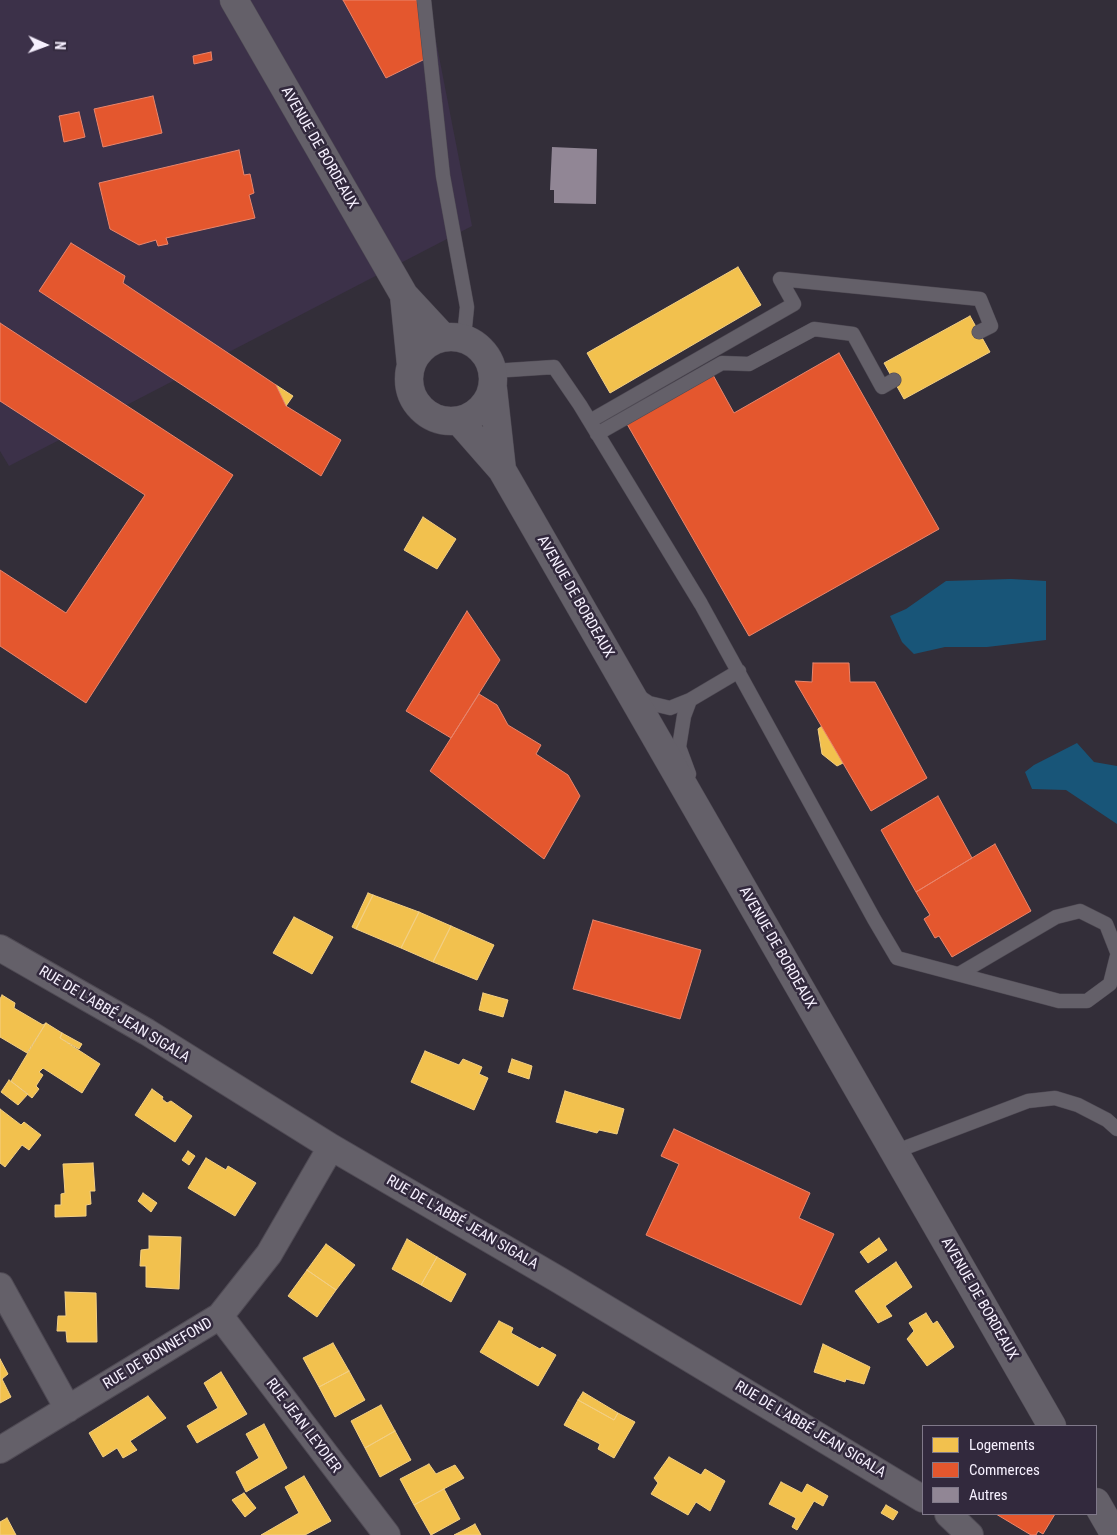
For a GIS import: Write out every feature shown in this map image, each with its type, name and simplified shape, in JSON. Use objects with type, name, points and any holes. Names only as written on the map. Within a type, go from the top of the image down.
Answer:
[{"type":"main road","name":"AVENUE DE BORDEAUX","points":[[234,0],[404,295],[453,337],[482,349],[493,380],[502,470]]},
{"type":"main road","name":"AVENUE DE BORDEAUX","points":[[404,295],[410,365],[409,387],[418,407],[437,420],[459,421],[502,470],[1051,1425]]},
{"type":"main road","points":[[410,365],[423,346],[453,337]]},
{"type":"main road","points":[[459,421],[481,410],[493,380]]},
{"type":"main road","points":[[1097,1504],[1115,1535]]},
{"type":"street","name":"RUE DE L'ABBÉ JEAN SIGALA","points":[[0,948],[147,1032],[331,1147],[559,1280],[922,1498]]},
{"type":"street","name":"RUE DE BONNEFOND","points":[[0,1450],[220,1316],[269,1254],[331,1147]]},
{"type":"street","points":[[0,1286],[68,1409]]},
{"type":"street","name":"RUE JEAN LEYDIER","points":[[220,1316],[387,1535]]},
{"type":"street","points":[[949,1515],[970,1535]]},
{"type":"lane","points":[[424,0],[443,176],[467,307],[453,337]]},
{"type":"lane","points":[[590,421],[794,304],[780,279],[980,299],[991,326],[979,332]]},
{"type":"lane","points":[[597,434],[722,363],[749,364],[814,329],[853,334],[882,387],[894,380]]},
{"type":"lane","points":[[493,380],[554,367],[590,421],[701,604],[897,958],[1059,1001],[1087,1001],[1110,984],[1117,954],[1106,924],[1080,911],[1056,917],[959,974]]},
{"type":"lane","points":[[628,689],[649,704],[670,708],[690,700],[739,672]]},
{"type":"lane","points":[[690,700],[684,716],[679,747],[709,831]]},
{"type":"lane","points":[[894,1152],[1028,1101],[1055,1098],[1078,1105],[1117,1128]]},
{"type":"shaded area","points":[[0,0],[428,0],[472,226],[9,466],[0,451]]},
{"type":"water","points":[[1011,579],[1046,581],[1046,640],[987,647],[945,647],[914,654],[902,642],[890,616],[906,609],[946,581]]},
{"type":"water","points":[[1077,743],[1094,762],[1117,766],[1117,824],[1066,790],[1032,789],[1025,772],[1034,765]]},
{"type":"building: Logements","points":[[738,267],[761,305],[610,393],[587,353]]},
{"type":"building: Logements","points":[[970,316],[990,352],[904,399],[884,363]]},
{"type":"building: Logements","points":[[276,385],[293,396],[286,406]]},
{"type":"building: Logements","points":[[423,517],[456,539],[437,569],[404,550]]},
{"type":"building: Logements","points":[[822,726],[843,763],[837,766],[822,754],[818,729]]},
{"type":"building: Logements","points":[[368,893],[373,895],[356,929],[352,927]]},
{"type":"building: Logements","points":[[373,895],[419,912],[401,948],[356,929]]},
{"type":"building: Logements","points":[[419,912],[451,926],[433,962],[401,948]]},
{"type":"building: Logements","points":[[294,917],[333,937],[312,974],[273,953]]},
{"type":"building: Logements","points":[[451,926],[494,945],[477,980],[433,962]]},
{"type":"building: Logements","points":[[483,993],[508,1000],[503,1017],[479,1010]]},
{"type":"building: Logements","points":[[2,995],[15,1003],[14,1008],[43,1025],[46,1023],[27,1053],[0,1037],[0,999]]},
{"type":"building: Logements","points":[[46,1023],[62,1033],[60,1038],[100,1064],[82,1093],[43,1068],[39,1072],[43,1075],[36,1086],[39,1089],[32,1098],[11,1081]]},
{"type":"building: Logements","points":[[62,1033],[82,1044],[79,1049],[60,1038]]},
{"type":"building: Logements","points":[[425,1051],[459,1065],[463,1059],[482,1067],[479,1074],[488,1078],[474,1110],[411,1082]]},
{"type":"building: Logements","points":[[512,1059],[532,1066],[529,1079],[508,1072]]},
{"type":"building: Logements","points":[[9,1080],[28,1094],[18,1105],[1,1092]]},
{"type":"building: Logements","points":[[152,1089],[163,1097],[162,1099],[167,1103],[171,1101],[192,1116],[175,1142],[135,1115]]},
{"type":"building: Logements","points":[[565,1091],[624,1109],[617,1134],[599,1130],[597,1133],[556,1122]]},
{"type":"building: Logements","points":[[0,1109],[21,1125],[24,1122],[41,1135],[29,1150],[22,1145],[5,1167],[0,1163]]},
{"type":"building: Logements","points":[[188,1151],[195,1156],[189,1165],[182,1160]]},
{"type":"building: Logements","points":[[206,1158],[226,1170],[228,1166],[256,1183],[235,1216],[188,1188]]},
{"type":"building: Logements","points":[[93,1163],[95,1191],[90,1191],[91,1204],[86,1205],[86,1216],[55,1217],[55,1205],[61,1205],[61,1194],[65,1193],[63,1164]]},
{"type":"building: Logements","points":[[143,1193],[157,1203],[151,1212],[138,1201]]},
{"type":"building: Logements","points":[[149,1236],[181,1237],[179,1289],[146,1287],[146,1266],[140,1266],[141,1250],[149,1249]]},
{"type":"building: Logements","points":[[879,1238],[887,1250],[868,1263],[860,1252]]},
{"type":"building: Logements","points":[[407,1239],[437,1257],[421,1285],[392,1269]]},
{"type":"building: Logements","points":[[326,1244],[355,1265],[336,1290],[307,1270]]},
{"type":"building: Logements","points":[[437,1257],[466,1274],[451,1302],[421,1285]]},
{"type":"building: Logements","points":[[896,1262],[912,1287],[885,1306],[892,1316],[878,1323],[855,1291]]},
{"type":"building: Logements","points":[[307,1270],[336,1290],[317,1317],[288,1296]]},
{"type":"building: Logements","points":[[65,1292],[96,1293],[97,1342],[67,1342],[66,1331],[57,1331],[58,1316],[66,1316]]},
{"type":"building: Logements","points":[[926,1313],[933,1324],[937,1321],[954,1347],[927,1366],[907,1339],[914,1331],[909,1323]]},
{"type":"building: Logements","points":[[499,1321],[513,1328],[511,1333],[540,1349],[542,1347],[556,1355],[538,1386],[480,1352]]},
{"type":"building: Logements","points":[[333,1343],[349,1371],[319,1387],[303,1358]]},
{"type":"building: Logements","points":[[823,1344],[870,1367],[864,1384],[846,1379],[845,1382],[814,1372]]},
{"type":"building: Logements","points":[[0,1359],[8,1374],[2,1379],[11,1397],[0,1403]]},
{"type":"building: Logements","points":[[349,1371],[365,1400],[335,1417],[319,1387]]},
{"type":"building: Logements","points":[[221,1372],[247,1414],[197,1443],[187,1426],[218,1408],[204,1383]]},
{"type":"building: Logements","points":[[583,1392],[618,1413],[614,1420],[578,1400]]},
{"type":"building: Logements","points":[[148,1396],[166,1418],[130,1441],[137,1450],[123,1458],[117,1448],[103,1457],[89,1433]]},
{"type":"building: Logements","points":[[578,1400],[614,1420],[618,1413],[635,1422],[614,1458],[598,1449],[600,1444],[564,1425]]},
{"type":"building: Logements","points":[[381,1405],[395,1431],[365,1448],[351,1421]]},
{"type":"building: Logements","points":[[264,1424],[287,1468],[246,1492],[236,1472],[259,1458],[246,1434]]},
{"type":"building: Logements","points":[[395,1431],[411,1460],[380,1477],[365,1448]]},
{"type":"building: Logements","points":[[669,1457],[701,1475],[705,1469],[725,1481],[710,1511],[696,1502],[688,1515],[651,1494],[658,1483],[654,1478]]},
{"type":"building: Logements","points":[[429,1464],[436,1474],[455,1465],[464,1478],[414,1505],[400,1479]]},
{"type":"building: Logements","points":[[304,1476],[331,1521],[305,1535],[261,1535],[299,1513],[285,1487]]},
{"type":"building: Logements","points":[[781,1482],[802,1493],[807,1484],[828,1496],[823,1506],[814,1501],[797,1530],[792,1527],[796,1518],[769,1504]]},
{"type":"building: Logements","points":[[444,1489],[460,1519],[431,1535],[414,1505]]},
{"type":"building: Logements","points":[[244,1493],[256,1508],[245,1517],[232,1500]]},
{"type":"building: Logements","points":[[886,1505],[898,1512],[893,1520],[881,1513]]},
{"type":"building: Logements","points":[[7,1518],[16,1535],[0,1535],[0,1522]]},
{"type":"building: Logements","points":[[475,1524],[481,1535],[454,1535],[466,1529]]},
{"type":"building: Commerces","points":[[343,0],[417,0],[425,59],[386,78]]},
{"type":"building: Commerces","points":[[211,52],[212,60],[194,64],[193,56]]},
{"type":"building: Commerces","points":[[153,96],[162,133],[103,147],[94,109]]},
{"type":"building: Commerces","points":[[79,112],[85,137],[64,142],[59,116]]},
{"type":"building: Commerces","points":[[239,150],[244,175],[250,174],[254,193],[249,195],[255,218],[166,238],[168,244],[158,246],[156,240],[139,245],[110,229],[99,183]]},
{"type":"building: Commerces","points":[[71,243],[125,276],[123,283],[276,385],[286,406],[341,440],[321,476],[39,291]]},
{"type":"building: Commerces","points":[[0,323],[233,475],[86,703],[0,646],[0,570],[66,613],[145,495],[0,401]]},
{"type":"building: Commerces","points":[[839,353],[939,529],[749,636],[627,424],[713,375],[734,413]]},
{"type":"building: Commerces","points":[[467,611],[500,660],[451,738],[406,711]]},
{"type":"building: Commerces","points":[[813,663],[849,663],[850,682],[875,682],[927,778],[871,811],[795,681],[812,682]]},
{"type":"building: Commerces","points":[[479,694],[497,705],[508,725],[541,745],[536,754],[568,775],[580,796],[544,859],[430,771]]},
{"type":"building: Commerces","points":[[938,796],[972,858],[916,892],[881,830]]},
{"type":"building: Commerces","points":[[995,844],[1031,911],[952,957],[939,936],[935,938],[924,919],[930,915],[916,892]]},
{"type":"building: Commerces","points":[[593,920],[701,950],[680,1019],[573,989]]},
{"type":"building: Commerces","points":[[674,1129],[810,1193],[799,1218],[834,1234],[801,1305],[646,1235],[679,1164],[661,1156]]},
{"type":"building: Commerces","points":[[998,1515],[1054,1515],[1043,1534],[1038,1531],[1036,1535],[1031,1535]]},
{"type":"building: Autres","points":[[552,147],[597,149],[596,204],[554,203],[554,190],[550,190]]}]
